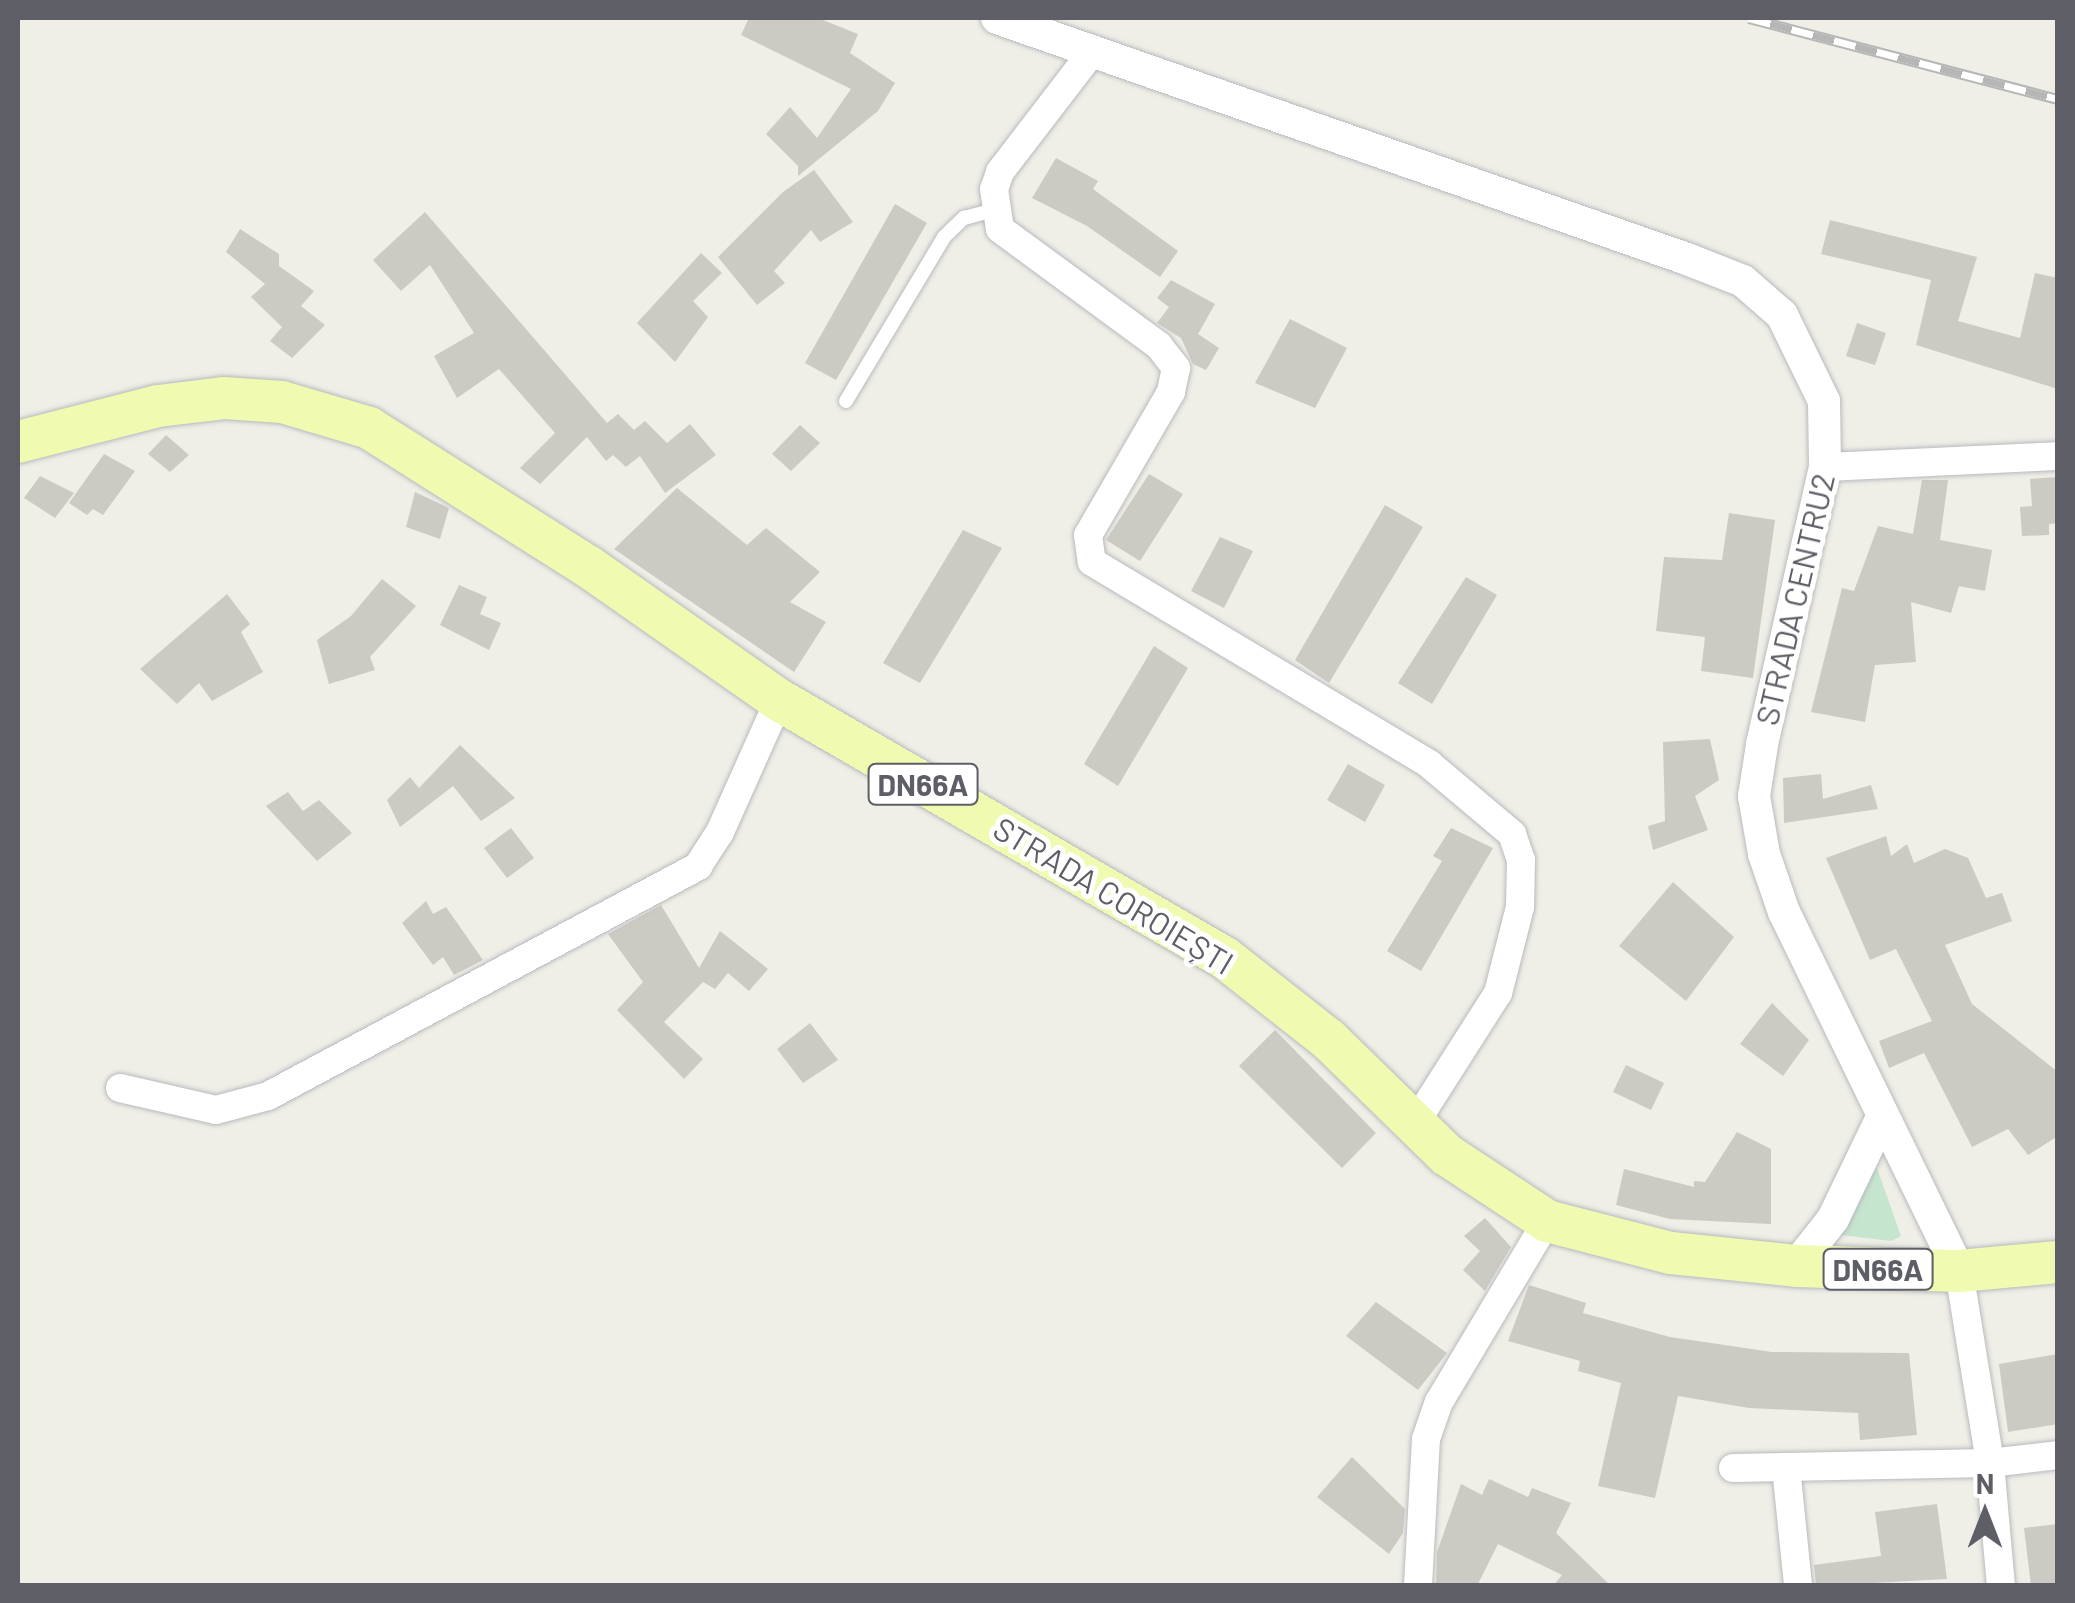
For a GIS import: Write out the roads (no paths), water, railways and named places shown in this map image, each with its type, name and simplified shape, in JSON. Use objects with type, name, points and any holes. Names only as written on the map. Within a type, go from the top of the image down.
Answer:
[{"type":"main road","name":"STRADA COROIEȘTI","points":[[18,442],[195,400],[250,399],[319,410],[370,428],[470,489],[779,700],[1225,958],[1328,1039],[1414,1125],[1491,1189],[1547,1221],[1671,1254],[1796,1266],[1959,1271],[2058,1262]]},
{"type":"street","name":"STRADA CENTRU2","points":[[996,18],[1743,282],[1782,315],[1805,350],[1824,401],[1826,467],[1771,689],[1754,796],[1764,854],[1784,912],[1959,1271]]},
{"type":"street","points":[[1092,52],[1000,172],[997,208],[1000,229],[1159,346],[1176,368],[1170,392],[1088,535],[1092,562],[1430,764],[1512,834],[1522,860],[1520,907],[1498,993],[1414,1125]]},
{"type":"street","points":[[1826,467],[2058,456]]},
{"type":"street","points":[[120,1088],[216,1110],[268,1096],[698,866],[720,832],[779,700]]},
{"type":"street","points":[[1796,1266],[1833,1219],[1883,1115]]},
{"type":"street","points":[[1418,1586],[1426,1439],[1439,1402],[1547,1221]]},
{"type":"street","points":[[1959,1271],[1990,1463],[2001,1586]]},
{"type":"street","points":[[1734,1468],[1990,1463],[2058,1456]]},
{"type":"street","points":[[1786,1467],[1798,1586]]},
{"type":"lane","points":[[846,400],[944,237],[964,218],[997,208]]},
{"type":"railway","points":[[1749,18],[2058,99]]}]
